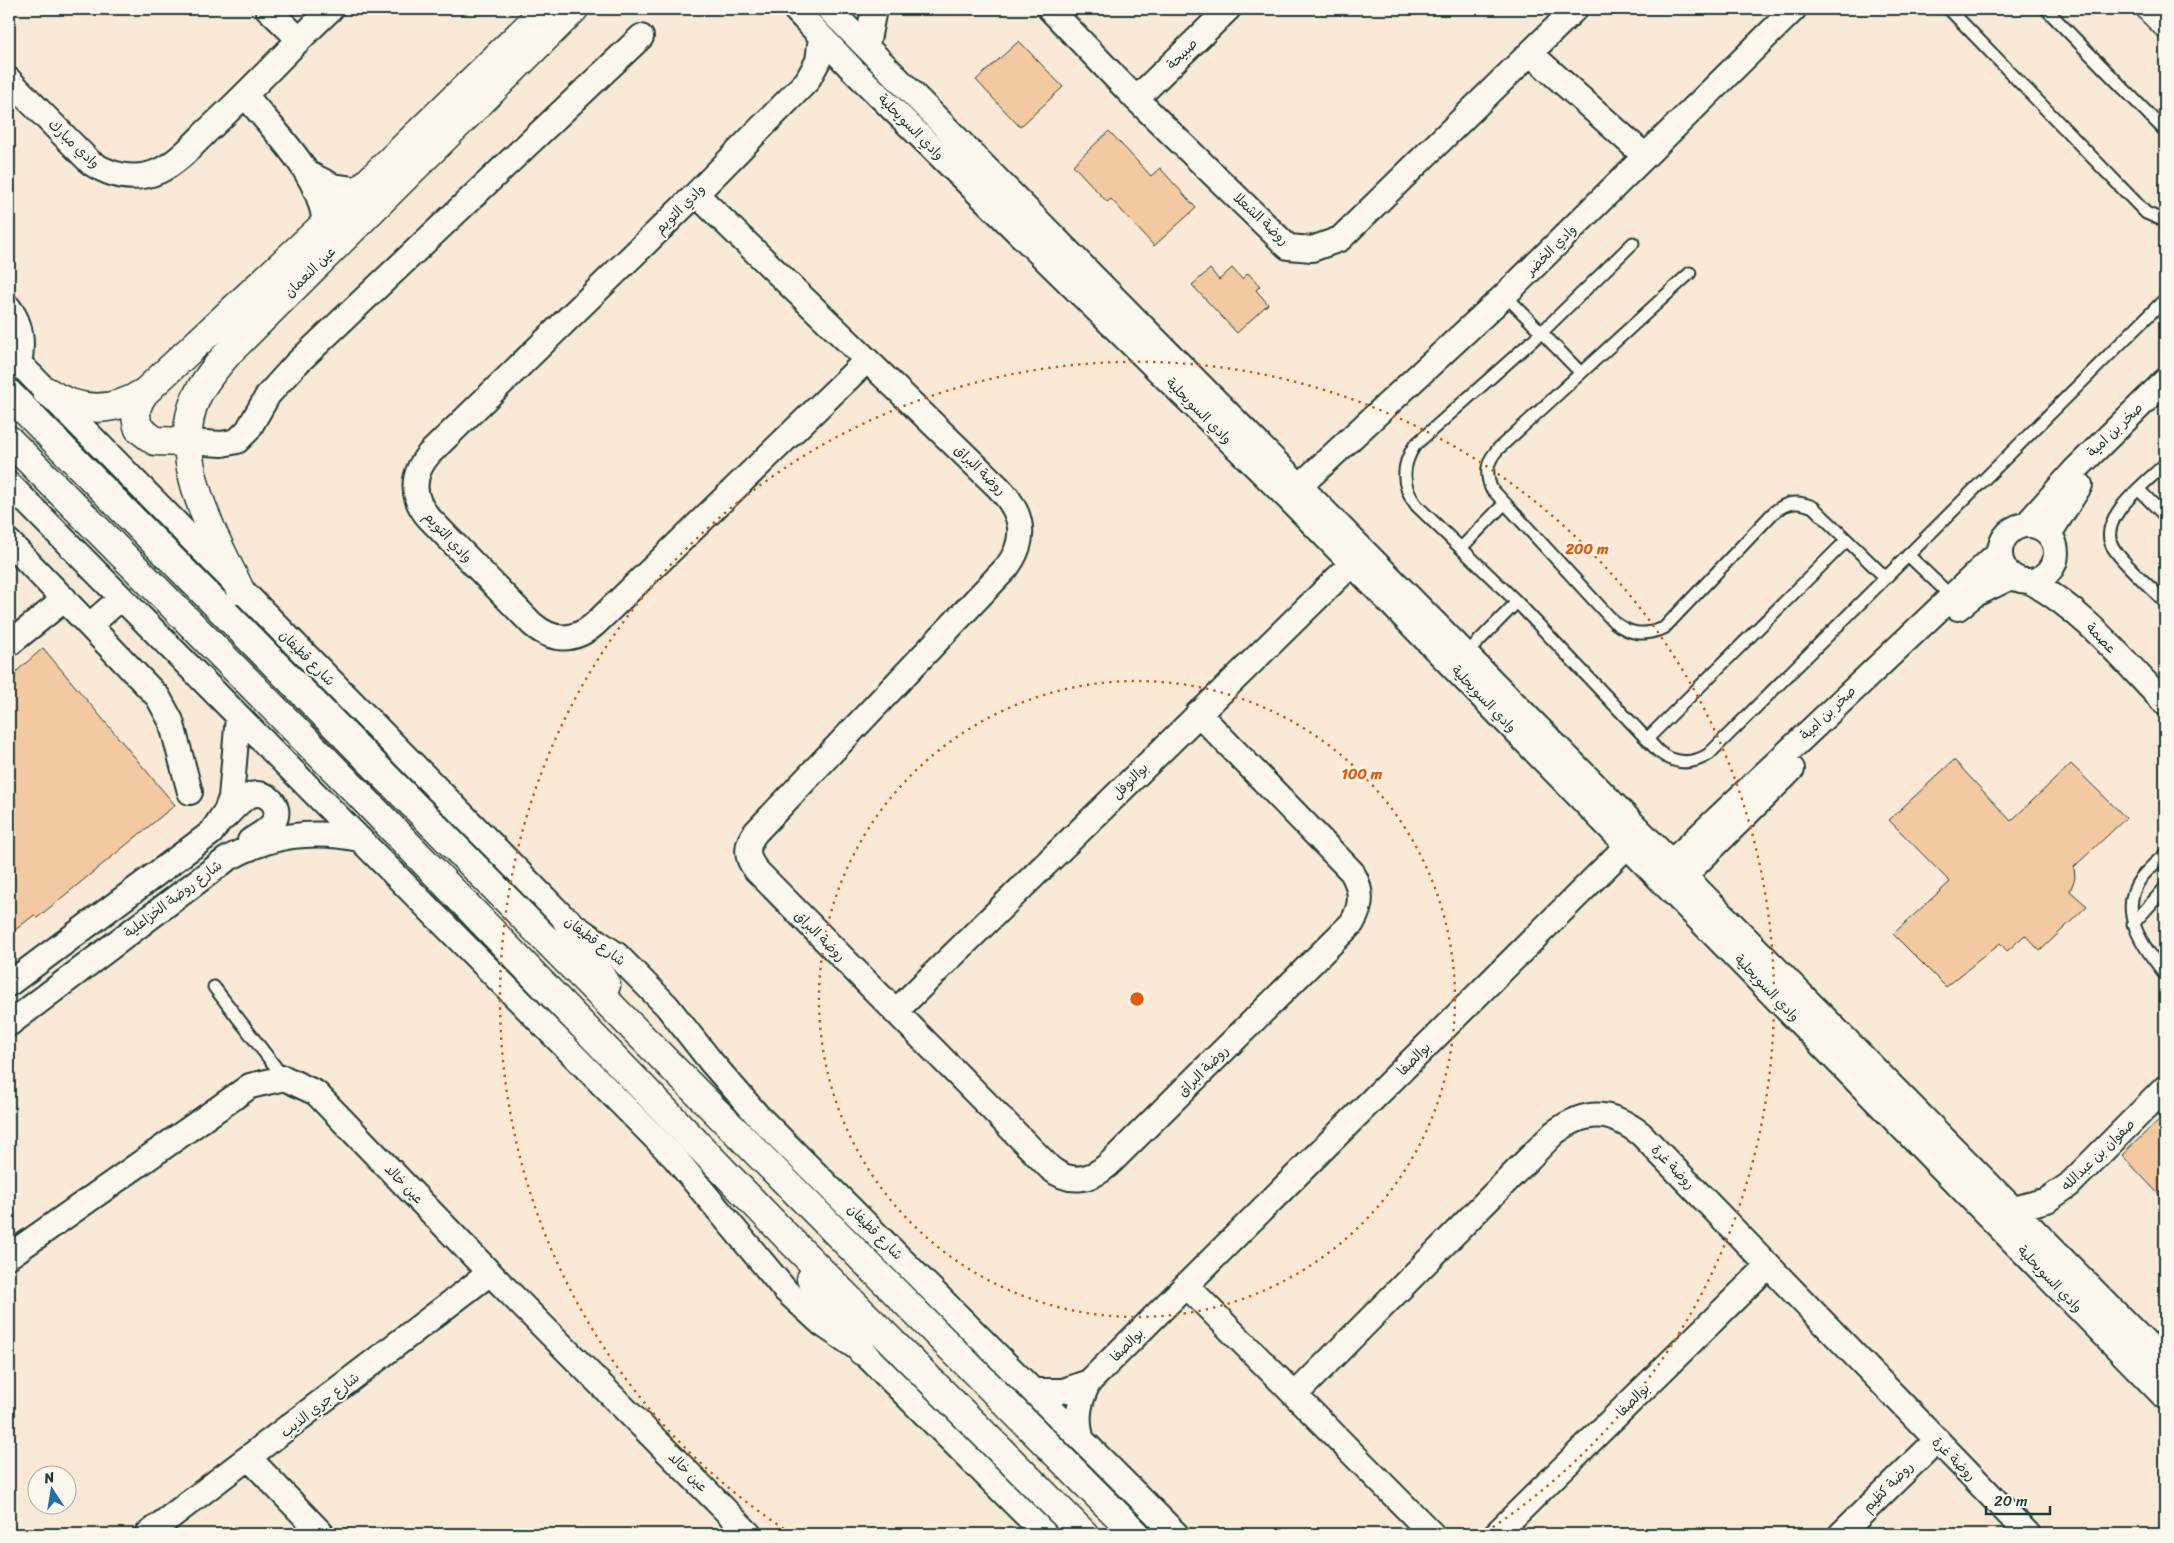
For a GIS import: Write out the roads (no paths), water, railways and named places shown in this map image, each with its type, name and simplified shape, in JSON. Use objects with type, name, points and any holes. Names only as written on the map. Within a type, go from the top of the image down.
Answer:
[{"type":"street","points":[[268,9],[299,39]]},
{"type":"street","name":"وادي مبارك","points":[[9,80],[91,163],[106,173],[124,177],[151,174],[175,161],[246,96],[299,39],[331,9]]},
{"type":"street","name":"عين النعمان","points":[[46,391],[58,399],[88,408],[118,406],[145,392],[325,224],[546,9]]},
{"type":"street","name":"عين النعمان","points":[[240,590],[200,501],[188,442],[189,420],[195,399],[223,359],[574,9]]},
{"type":"street","name":"وادي السويحلية","points":[[795,9],[853,70],[1294,491]]},
{"type":"street","name":"وادي السويحلية","points":[[835,9],[867,45],[1294,491],[2006,1217],[2165,1397]]},
{"type":"street","points":[[867,45],[874,9]]},
{"type":"street","name":"روضة الشعلا","points":[[1050,9],[1136,99],[1288,248],[1312,249],[1340,239],[1575,9]]},
{"type":"street","name":"صبيحة","points":[[1136,99],[1228,9]]},
{"type":"street","name":"وادي الخضر","points":[[1294,491],[1505,295],[1794,9]]},
{"type":"street","points":[[2151,9],[2165,23]]},
{"type":"street","points":[[145,392],[138,400],[135,410],[140,429],[155,441],[230,444],[243,436],[268,395],[294,365],[641,37]]},
{"type":"street","name":"وادي التويم","points":[[821,37],[818,61],[808,81],[696,194],[428,454],[418,472],[415,492],[422,510],[532,624],[552,637],[575,637],[586,632],[867,360]]},
{"type":"street","points":[[1530,53],[1645,156]]},
{"type":"street","name":"وادي التويم","points":[[808,81],[829,73],[853,70]]},
{"type":"street","points":[[246,96],[309,174],[320,198],[325,224]]},
{"type":"street","points":[[309,174],[334,186],[360,190]]},
{"type":"street","name":"روضة البراق","points":[[696,194],[1008,497],[1014,507],[1021,530],[1017,554],[1007,567],[756,832],[748,844],[749,858],[756,870],[895,1012],[1057,1174],[1066,1178],[1093,1176],[1108,1165],[1352,923],[1360,903],[1359,886],[1352,872],[1198,714]]},
{"type":"street","points":[[9,308],[18,323],[21,336],[14,358]]},
{"type":"street","name":"شارع قطيفان","points":[[14,358],[567,921],[618,955],[667,1006],[712,1063],[758,1116],[1176,1534]]},
{"type":"street","name":"صخر بن امية","points":[[2026,525],[2075,470],[2165,381]]},
{"type":"street","name":"شارع قطيفان","points":[[9,394],[630,1025],[1136,1534]]},
{"type":"street","name":"صخر بن امية","points":[[2048,534],[2082,482],[2165,400]]},
{"type":"street","points":[[9,440],[357,792],[790,1240],[1084,1534]]},
{"type":"street","points":[[9,484],[676,1158],[786,1291],[822,1324],[862,1351]]},
{"type":"street","points":[[2034,525],[2048,534],[2056,550],[2053,567],[2040,579],[2021,579],[2002,566],[1999,552],[2004,537],[2018,527],[2034,525]]},
{"type":"street","points":[[9,542],[148,686],[165,708],[171,721],[190,792]]},
{"type":"street","name":"صخر بن امية","points":[[1671,875],[1951,596],[1999,552]]},
{"type":"street","name":"بوالنوفل","points":[[895,1012],[1359,557]]},
{"type":"street","name":"عصمة","points":[[2053,567],[2165,688]]},
{"type":"street","name":"صخر بن امية","points":[[1671,875],[1974,595],[2021,579]]},
{"type":"street","name":"عصمة","points":[[2021,579],[2055,595],[2165,688]]},
{"type":"street","points":[[90,625],[121,598]]},
{"type":"street","points":[[9,644],[65,599]]},
{"type":"street","name":"شارع روضة الخزاعلية","points":[[9,984],[201,842],[219,822],[229,804],[234,785],[238,716]]},
{"type":"street","points":[[219,822],[249,796],[264,795],[275,805],[275,820],[270,827],[227,859]]},
{"type":"street","name":"شارع روضة الخزاعلية","points":[[9,1024],[227,859],[247,848],[291,834],[338,834],[360,839]]},
{"type":"street","name":"بوالصفا","points":[[1081,1437],[1079,1426],[1080,1403],[1089,1382],[1635,838]]},
{"type":"street","points":[[567,921],[630,1025]]},
{"type":"street","points":[[9,1256],[250,1086],[284,1078]]},
{"type":"street","name":"عين خالد","points":[[284,1078],[316,1093],[490,1273],[750,1534]]},
{"type":"street","name":"صفوان بن عبدالله","points":[[2006,1217],[2047,1200],[2069,1185],[2165,1088]]},
{"type":"street","name":"روضة غرة","points":[[1296,1395],[1554,1133],[1570,1122],[1588,1116],[1608,1116],[1626,1122],[1641,1134],[2028,1534]]},
{"type":"street","name":"وادي السويحلية","points":[[2006,1217],[2165,1363]]},
{"type":"street","points":[[790,1240],[813,1282],[862,1351],[1046,1534]]},
{"type":"street","name":"بوالصفا","points":[[1496,1534],[1768,1266]]},
{"type":"street","name":"شارع جري الذيب","points":[[148,1534],[250,1459],[490,1273]]},
{"type":"street","points":[[1187,1286],[1432,1534]]},
{"type":"street","name":"بوالصفا","points":[[1035,1391],[1063,1391],[1089,1382]]},
{"type":"street","name":"روضة كظيم","points":[[1841,1534],[1936,1441]]},
{"type":"street","points":[[250,1459],[322,1534]]},
{"type":"lane","points":[[1949,9],[2146,213],[2165,222]]},
{"type":"lane","points":[[2046,9],[2165,131]]},
{"type":"lane","points":[[1633,243],[1541,332],[1415,445],[1408,456],[1404,469],[1404,482],[1409,495],[1417,506],[1462,547],[1517,602],[1659,752],[1675,761],[1693,762],[1709,754],[1885,576],[2165,299]]},
{"type":"lane","points":[[1690,273],[1491,457],[1487,467],[1487,478],[1491,488],[1614,622],[1625,630],[1638,634],[1651,633],[1664,628],[1773,513],[1788,503],[1805,503],[1813,507],[1885,576]]},
{"type":"lane","points":[[1505,295],[1581,374]]},
{"type":"lane","points":[[2165,464],[2113,517],[2108,534],[2114,550],[2165,602]]},
{"type":"lane","points":[[2139,490],[2165,516]]},
{"type":"lane","points":[[1462,547],[1505,503]]},
{"type":"lane","points":[[1647,740],[1847,540]]},
{"type":"lane","points":[[1908,555],[1951,596]]},
{"type":"lane","points":[[1460,660],[1517,602]]},
{"type":"lane","points":[[2165,854],[2135,888],[2132,906],[2133,924],[2136,933],[2165,973]]},
{"type":"lane","points":[[2133,924],[2165,888]]},
{"type":"lane","points":[[214,987],[284,1078]]}]
